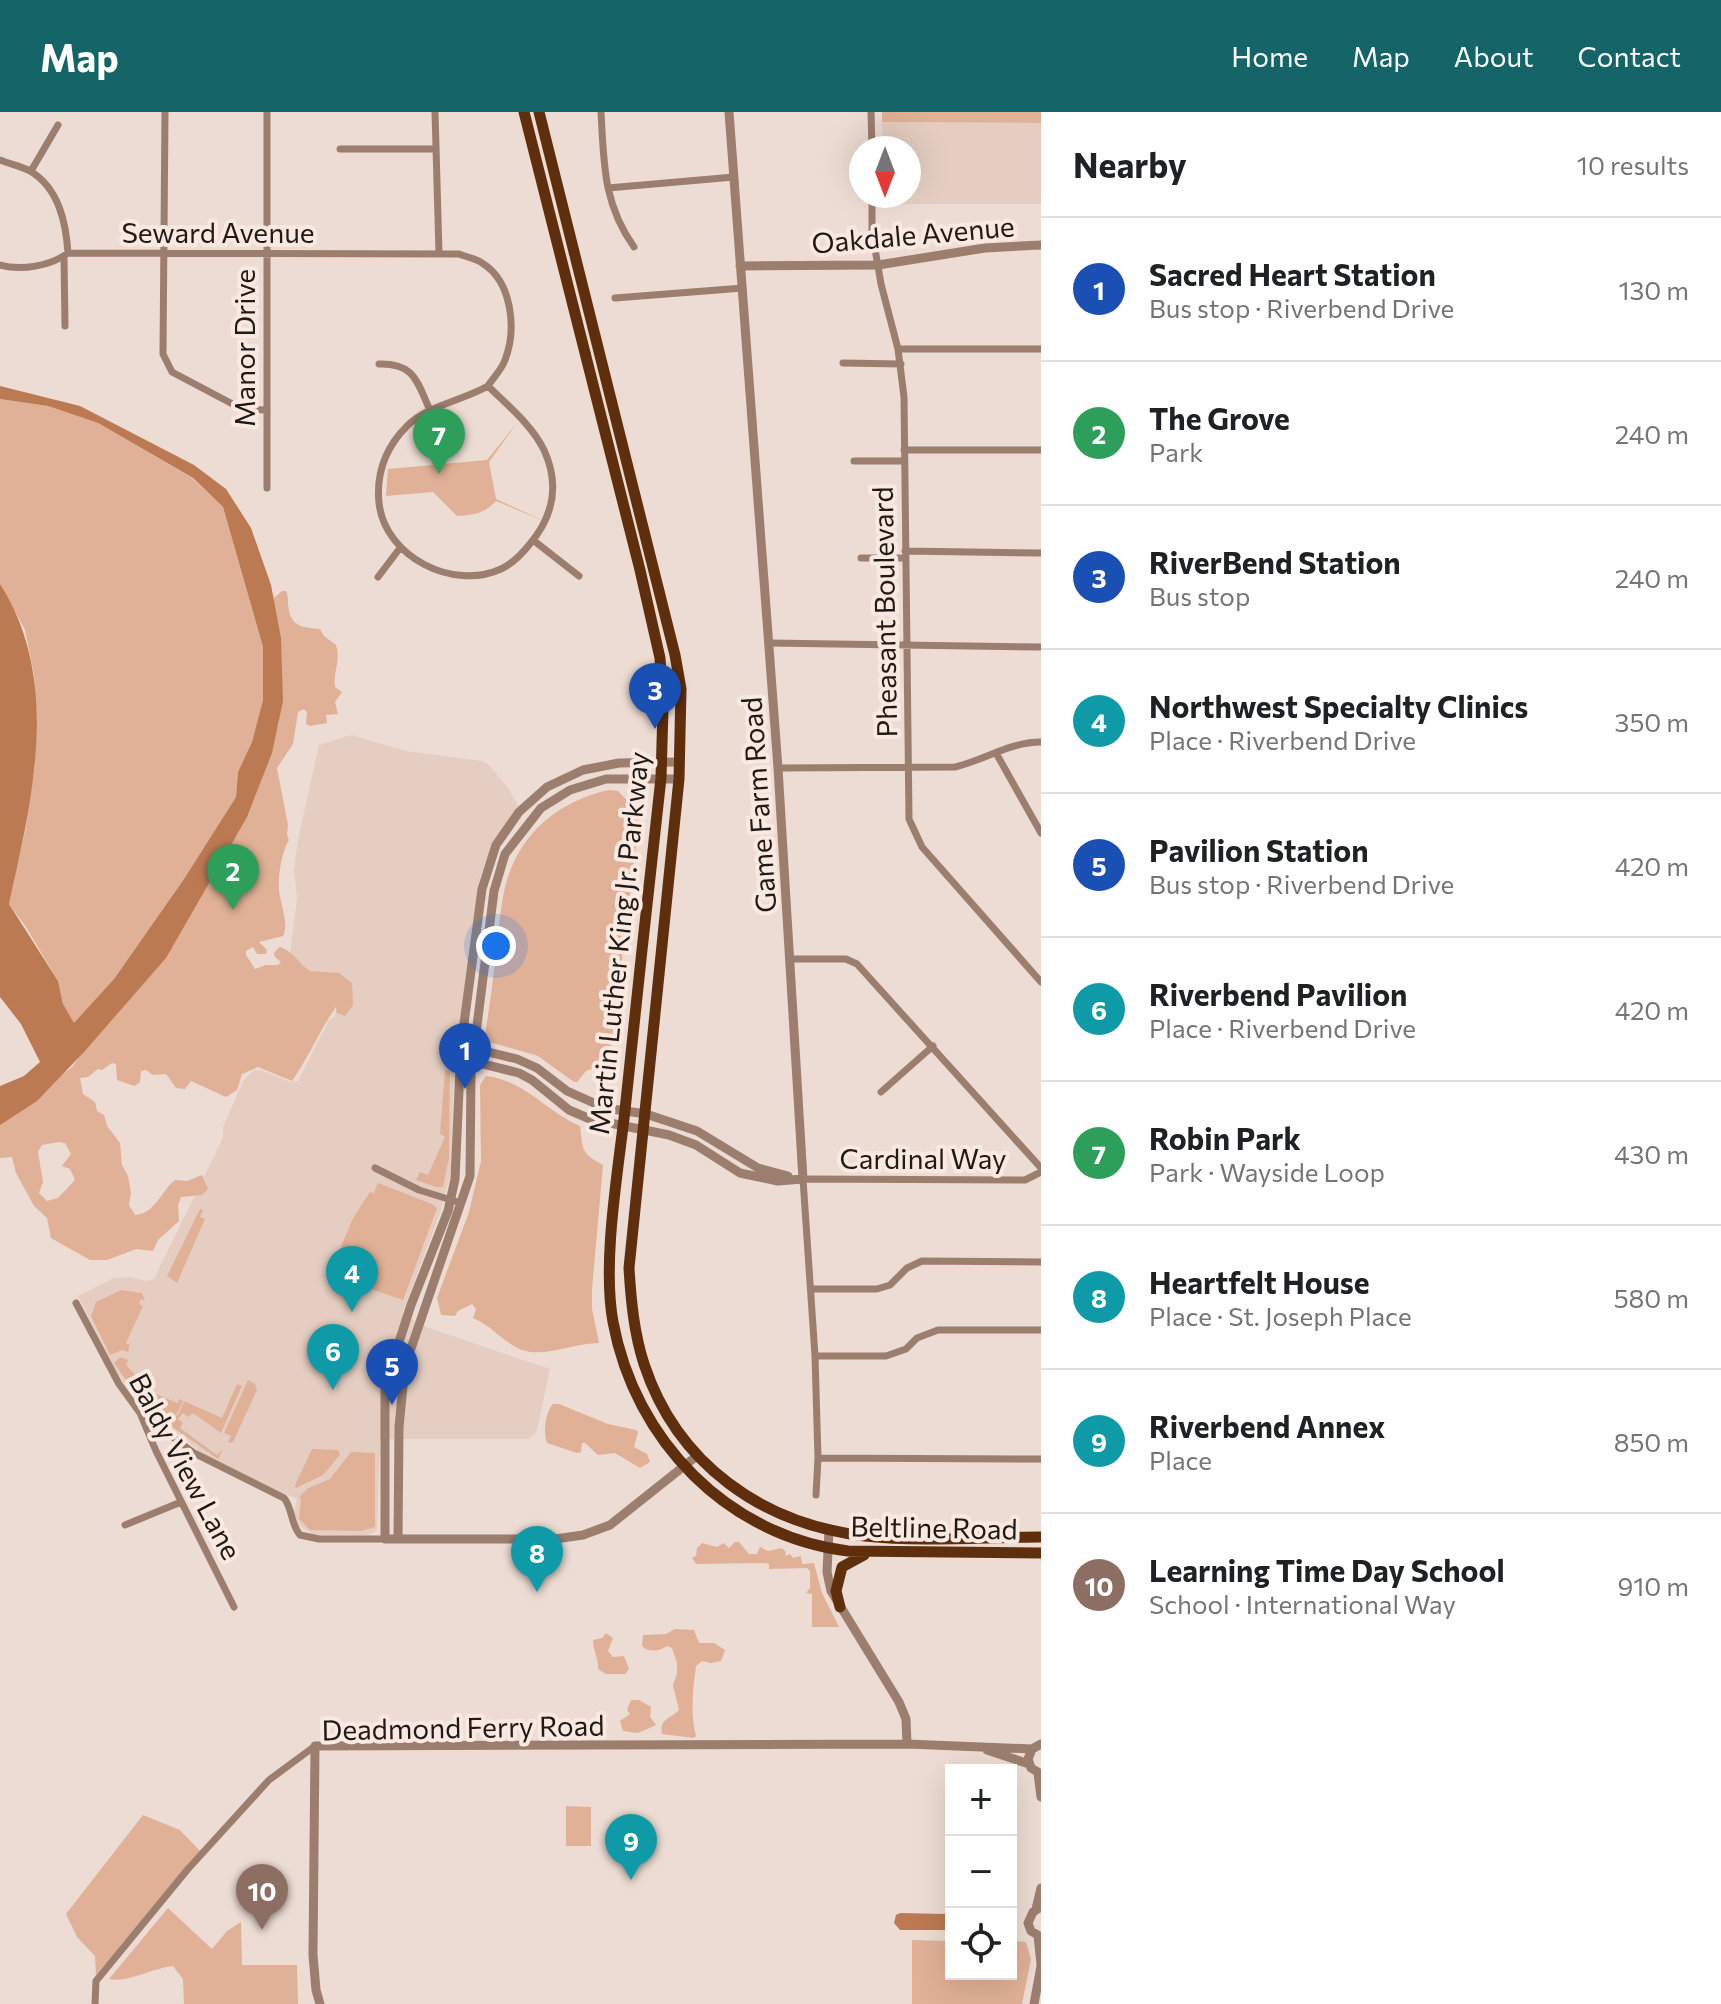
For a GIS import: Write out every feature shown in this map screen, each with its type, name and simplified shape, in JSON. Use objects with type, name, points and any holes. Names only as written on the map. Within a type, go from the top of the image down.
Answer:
[{"type":"main road","name":"Martin Luther King Jr. Parkway","points":[[524,112],[660,658],[663,709],[661,778],[612,1242],[613,1320],[638,1398],[683,1467],[714,1495],[758,1524],[826,1548]]},
{"type":"main road","name":"Martin Luther King Jr. Parkway","points":[[539,112],[681,689],[679,779],[629,1268],[632,1317],[644,1364],[660,1401],[671,1422],[698,1455],[743,1495],[766,1509],[829,1530]]},
{"type":"main road","name":"Beltline Road","points":[[829,1530],[893,1537],[1041,1537]]},
{"type":"main road","name":"Beltline Road","points":[[826,1548],[870,1552],[1041,1553]]},
{"type":"main road","points":[[840,1607],[836,1591],[842,1567],[870,1552]]},
{"type":"street","points":[[165,112],[163,354],[172,372],[242,409],[266,410]]},
{"type":"street","name":"Manor Drive","points":[[267,112],[267,488]]},
{"type":"street","points":[[435,112],[439,253]]},
{"type":"street","points":[[601,112],[608,188],[619,226],[634,247]]},
{"type":"street","name":"Game Farm Road","points":[[729,112],[778,768],[811,1289],[818,1458],[816,1495]]},
{"type":"street","points":[[871,112],[872,136]]},
{"type":"street","points":[[31,171],[58,125]]},
{"type":"street","points":[[340,149],[435,149]]},
{"type":"street","points":[[0,160],[31,171],[61,209],[66,230],[65,326]]},
{"type":"street","points":[[608,188],[734,177]]},
{"type":"street","name":"Pheasant Boulevard","points":[[872,208],[872,231],[878,265],[901,364],[909,819],[922,847],[1041,982]]},
{"type":"street","name":"Oakdale Avenue","points":[[740,266],[878,265],[985,248],[1041,245]]},
{"type":"street","name":"Seward Avenue","points":[[0,265],[29,267],[66,255],[459,254],[480,261],[495,273],[505,290],[511,321],[509,344],[504,362],[488,386]]},
{"type":"street","points":[[615,298],[743,288]]},
{"type":"street","points":[[898,349],[1041,349]]},
{"type":"street","points":[[843,363],[901,364]]},
{"type":"street","points":[[379,364],[405,367],[415,378],[430,410]]},
{"type":"street","points":[[488,386],[526,424],[543,447],[552,472],[553,500],[545,524],[519,557],[501,569],[472,576],[448,573],[421,564],[400,548],[386,529],[380,509],[379,473],[392,444],[408,424],[430,410],[470,397],[488,386]]},
{"type":"street","points":[[904,450],[1041,450]]},
{"type":"street","points":[[854,461],[904,461]]},
{"type":"street","points":[[533,540],[579,576]]},
{"type":"street","points":[[378,577],[400,548]]},
{"type":"street","points":[[861,558],[905,554],[1041,553]]},
{"type":"street","points":[[769,643],[1041,647]]},
{"type":"street","points":[[778,768],[955,767],[976,762],[1013,746],[1041,742]]},
{"type":"street","points":[[996,753],[1041,833]]},
{"type":"street","points":[[380,1539],[385,1385],[450,1199],[458,1147],[461,1046],[482,889],[496,845],[519,812],[547,787],[583,770],[619,763],[680,762]]},
{"type":"street","points":[[398,1539],[399,1427],[405,1366],[470,1176],[473,1061],[494,891],[505,854],[541,808],[570,790],[606,779],[679,779]]},
{"type":"street","points":[[790,959],[846,959],[857,964],[1041,1170]]},
{"type":"street","name":"Cardinal Way","points":[[461,1046],[517,1059],[537,1068],[567,1091],[605,1108],[646,1114],[697,1131],[758,1168],[803,1179]]},
{"type":"street","points":[[881,1092],[933,1046]]},
{"type":"street","name":"Cardinal Way","points":[[460,1059],[519,1073],[569,1110],[590,1119],[669,1135],[696,1145],[740,1173],[760,1179],[1025,1180],[1041,1170]]},
{"type":"street","points":[[375,1168],[419,1190],[461,1203]]},
{"type":"street","points":[[811,1289],[877,1289],[890,1285],[907,1268],[922,1261],[1041,1262]]},
{"type":"street","name":"Baldy View Lane","points":[[76,1303],[111,1371],[140,1413],[234,1607]]},
{"type":"street","points":[[815,1356],[886,1356],[898,1353],[917,1338],[938,1330],[1041,1330]]},
{"type":"street","points":[[140,1413],[194,1453],[284,1498],[300,1535],[319,1539],[555,1539],[583,1535],[610,1525],[698,1455]]},
{"type":"street","points":[[818,1458],[1041,1459]]},
{"type":"street","points":[[125,1525],[181,1502]]},
{"type":"street","points":[[829,1530],[826,1548],[831,1591],[899,1702],[906,1719],[907,1744]]},
{"type":"street","points":[[315,1746],[313,1955],[320,2004]]},
{"type":"street","name":"Deadmond Ferry Road","points":[[95,2004],[96,1981],[188,1869],[269,1780],[315,1746],[972,1746]]},
{"type":"street","points":[[972,1746],[1036,1746],[1029,1764]]},
{"type":"street","points":[[972,1746],[1029,1764],[1040,1774],[1041,1797]]},
{"type":"street","points":[[1034,2004],[1041,1965],[1040,1937],[1031,1931],[1028,1923],[1030,1915],[1038,1908],[1041,1888]]},
{"type":"shaded area","points":[[882,112],[1041,112],[1041,123],[882,122]]},
{"type":"shaded area","points":[[882,122],[1041,123],[1041,204],[921,204],[921,136],[883,136]]},
{"type":"shaded area","points":[[0,386],[80,406],[194,465],[226,489],[251,528],[271,585],[281,638],[283,701],[272,753],[247,817],[166,958],[37,1101],[0,1125],[0,1086],[24,1076],[40,1062],[21,1024],[0,997],[0,584],[19,621],[31,660],[36,700],[33,783],[9,904],[58,981],[63,1004],[74,1023],[114,979],[184,879],[236,797],[238,772],[252,742],[263,700],[263,647],[223,507],[193,478],[98,423],[48,406],[0,399]]},
{"type":"shaded area","points":[[0,399],[48,406],[98,423],[192,478],[223,507],[263,647],[263,700],[252,742],[238,772],[236,797],[184,879],[114,979],[74,1024],[63,1004],[58,981],[9,904],[35,766],[36,715],[34,675],[25,630],[0,584]]},
{"type":"shaded area","points":[[517,423],[489,462],[496,499],[544,521],[496,501],[478,513],[457,516],[433,492],[386,496],[388,469],[487,460]]},
{"type":"shaded area","points":[[286,591],[289,612],[294,621],[302,626],[320,629],[336,645],[335,687],[342,692],[335,702],[338,714],[326,715],[327,723],[310,726],[306,724],[307,712],[304,709],[298,712],[293,744],[277,768],[289,840],[279,879],[285,931],[283,936],[259,942],[267,950],[266,954],[257,954],[253,947],[246,951],[246,955],[255,969],[278,965],[281,962],[274,953],[279,947],[310,971],[339,973],[352,983],[353,1005],[345,1016],[337,1013],[336,1007],[292,1081],[258,1067],[242,1074],[237,1090],[226,1097],[191,1081],[185,1089],[176,1088],[166,1074],[153,1075],[146,1070],[141,1071],[140,1082],[134,1086],[117,1080],[116,1064],[112,1063],[88,1077],[80,1078],[83,1094],[95,1102],[97,1111],[104,1115],[107,1126],[120,1143],[122,1165],[131,1193],[129,1205],[135,1215],[148,1211],[175,1180],[187,1181],[202,1175],[208,1189],[202,1195],[181,1197],[179,1221],[158,1240],[153,1251],[136,1249],[107,1260],[90,1260],[51,1238],[47,1218],[34,1206],[16,1173],[12,1157],[0,1158],[0,1119],[72,1067],[226,854],[261,781],[279,723],[273,599]],"holes":[[[65,1143],[71,1154],[62,1166],[70,1169],[75,1180],[58,1198],[47,1201],[39,1193],[43,1182],[38,1152],[42,1145]]]},
{"type":"shaded area","points":[[351,735],[406,751],[482,761],[507,787],[519,807],[494,841],[479,880],[454,1070],[451,1173],[439,1216],[402,1314],[429,1328],[550,1369],[537,1430],[529,1439],[380,1439],[377,1531],[367,1535],[321,1535],[312,1534],[299,1525],[294,1514],[297,1499],[213,1461],[147,1411],[114,1367],[78,1296],[114,1278],[154,1279],[223,1138],[223,1127],[243,1081],[254,1070],[261,1070],[290,1082],[298,1081],[329,1020],[335,1017],[340,980],[288,969],[297,899],[294,870],[298,840],[319,745]]},
{"type":"shaded area","points":[[609,790],[618,791],[640,814],[609,1062],[586,1071],[574,1082],[538,1056],[486,1041],[485,1035],[502,901],[515,860],[534,831],[546,820],[576,801]]},
{"type":"shaded area","points":[[445,1070],[450,1071],[449,1158],[443,1187],[436,1187],[416,1180],[420,1172],[428,1175],[445,1137],[440,1134]]},
{"type":"shaded area","points":[[486,1076],[513,1084],[580,1126],[584,1150],[603,1165],[592,1289],[592,1309],[599,1343],[530,1352],[516,1347],[473,1318],[476,1309],[472,1304],[455,1316],[441,1315],[437,1298],[469,1212],[481,1161],[480,1085]]},
{"type":"shaded area","points":[[378,1183],[437,1208],[403,1300],[371,1289],[363,1280],[331,1271],[353,1218],[370,1192],[374,1193]]},
{"type":"shaded area","points":[[200,1209],[203,1210],[200,1217],[205,1219],[177,1283],[167,1276]]},
{"type":"shaded area","points":[[121,1290],[142,1293],[145,1301],[141,1299],[139,1304],[143,1306],[126,1343],[130,1345],[128,1352],[122,1350],[110,1355],[91,1316],[96,1302]]},
{"type":"shaded area","points":[[120,1357],[128,1360],[126,1365],[150,1391],[177,1403],[179,1399],[183,1401],[178,1412],[165,1424],[137,1396],[114,1363]]},
{"type":"shaded area","points":[[248,1380],[255,1384],[257,1390],[230,1443],[231,1436],[224,1433]]},
{"type":"shaded area","points":[[237,1384],[242,1386],[221,1433],[193,1413],[188,1417],[183,1413],[178,1419],[183,1423],[180,1428],[217,1455],[223,1449],[218,1459],[168,1424],[179,1413],[184,1401],[222,1418]]},
{"type":"shaded area","points":[[553,1404],[608,1424],[636,1430],[634,1447],[647,1454],[650,1462],[640,1468],[615,1453],[598,1455],[585,1443],[582,1443],[581,1452],[577,1453],[547,1443],[546,1423]]},
{"type":"shaded area","points":[[312,1449],[338,1450],[340,1455],[323,1475],[296,1488],[295,1485]]},
{"type":"shaded area","points":[[351,1452],[375,1453],[375,1527],[361,1531],[310,1530],[299,1519],[299,1497],[308,1488],[330,1479]]},
{"type":"shaded area","points":[[739,1542],[749,1554],[757,1554],[760,1547],[768,1551],[782,1548],[785,1556],[801,1556],[802,1564],[814,1563],[822,1593],[839,1627],[812,1627],[812,1594],[806,1593],[810,1588],[810,1571],[807,1568],[769,1569],[769,1564],[764,1563],[696,1564],[692,1558],[702,1543],[717,1547],[724,1543],[729,1548]]},
{"type":"shaded area","points":[[675,1629],[694,1630],[699,1643],[714,1643],[725,1650],[721,1661],[702,1661],[696,1666],[694,1738],[662,1734],[664,1722],[679,1710],[673,1685],[677,1663],[672,1648],[667,1646],[651,1650],[642,1646],[643,1635],[666,1634]]},
{"type":"shaded area","points":[[606,1633],[613,1638],[608,1651],[613,1657],[624,1656],[629,1669],[625,1674],[606,1674],[598,1669],[593,1640],[602,1638]]},
{"type":"shaded area","points":[[631,1700],[639,1700],[651,1707],[650,1717],[656,1725],[638,1733],[623,1731],[620,1721],[630,1714],[627,1710]]},
{"type":"shaded area","points":[[566,1806],[591,1807],[591,1846],[566,1846]]},
{"type":"shaded area","points":[[143,1815],[180,1830],[200,1851],[96,1975],[95,1956],[77,1937],[66,1914]]},
{"type":"shaded area","points":[[168,1908],[212,1949],[227,1931],[241,1922],[242,1965],[297,1965],[298,2004],[184,2004],[183,1979],[173,1966],[124,1979],[109,1979]]},
{"type":"shaded area","points":[[945,1914],[945,1930],[900,1930],[894,1923],[896,1915]]},
{"type":"shaded area","points":[[912,1940],[945,1941],[945,1980],[1017,1980],[1017,1941],[1026,1942],[1031,1959],[1022,2004],[912,2004]]},
{"type":"place","name":"Robin Park","points":[[439,474]]},
{"type":"place","name":"RiverBend Station","points":[[655,729]]},
{"type":"place","name":"The Grove","points":[[233,910]]},
{"type":"place","name":"Sacred Heart Station","points":[[465,1089]]},
{"type":"place","name":"Northwest Specialty Clinics","points":[[352,1312]]},
{"type":"place","name":"Riverbend Pavilion","points":[[333,1390]]},
{"type":"place","name":"Pavilion Station","points":[[392,1405]]},
{"type":"place","name":"Heartfelt House","points":[[537,1592]]},
{"type":"place","name":"Riverbend Annex","points":[[631,1880]]},
{"type":"place","name":"Learning Time Day School","points":[[262,1930]]}]
